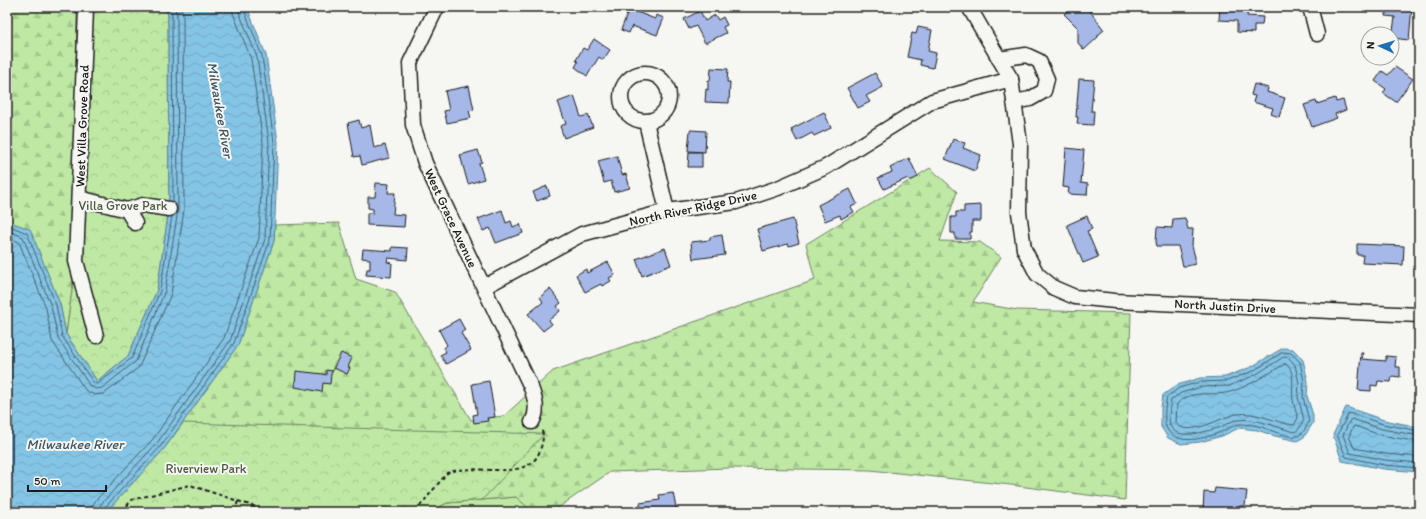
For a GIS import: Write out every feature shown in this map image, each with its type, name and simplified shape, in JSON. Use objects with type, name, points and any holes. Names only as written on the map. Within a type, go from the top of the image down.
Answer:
[{"type":"street","name":"West Grace Avenue","points":[[437,7],[410,63],[413,125],[425,163],[532,389],[536,409],[532,422]]},
{"type":"street","points":[[969,7],[1011,79],[1014,102],[1030,98],[1044,91],[1047,79],[1040,61],[1026,55],[1000,59]]},
{"type":"street","points":[[1310,7],[1317,34]]},
{"type":"street","name":"West Villa Grove Road","points":[[84,8],[76,260],[96,336]]},
{"type":"street","name":"North River Ridge Drive","points":[[484,287],[582,234],[667,211],[736,202],[778,188],[826,167],[932,101],[1011,79]]},
{"type":"street","name":"North Justin Drive","points":[[1014,102],[1020,144],[1019,212],[1024,249],[1037,274],[1054,288],[1075,297],[1115,301],[1419,315]]},
{"type":"street","points":[[646,122],[667,211]]},
{"type":"street","points":[[79,198],[127,210],[142,205],[169,209]]},
{"type":"street","points":[[127,210],[135,223]]},
{"type":"path","points":[[415,512],[447,473],[463,469],[498,470],[519,468],[526,467],[532,463],[541,449],[542,436],[542,430],[532,422]]},
{"type":"path","points":[[123,512],[131,500],[190,485],[271,512]]},
{"type":"path","points":[[235,512],[238,501]]},
{"type":"green space","points":[[7,7],[64,7],[77,15],[73,284],[66,334],[60,304],[30,230],[7,221]]},
{"type":"green space","name":"Villa Grove Park","points":[[82,7],[163,7],[168,14],[169,209],[157,290],[128,356],[97,381],[66,334],[76,261]]},
{"type":"green space","points":[[930,168],[957,192],[940,241],[980,242],[1001,257],[973,302],[1017,310],[1131,313],[1125,500],[1011,485],[870,470],[729,468],[610,472],[552,512],[533,512],[516,497],[447,503],[429,512],[107,512],[164,449],[238,345],[274,241],[275,225],[339,223],[356,279],[395,292],[471,420],[504,416],[553,371],[815,280],[806,244]]},
{"type":"green space","name":"Riverview Park","points":[[183,423],[544,434],[482,500],[447,503],[429,512],[106,512],[164,449]]},
{"type":"green space","points":[[517,497],[533,512],[429,512],[447,503]]},
{"type":"water","name":"Milwaukee River","points":[[163,7],[247,7],[266,55],[278,142],[274,241],[238,345],[164,449],[106,512],[7,512],[7,221],[30,229],[60,304],[66,334],[97,381],[128,356],[157,290],[169,209],[168,14]]},
{"type":"water","points":[[1283,348],[1293,349],[1303,360],[1308,382],[1307,396],[1313,415],[1313,423],[1304,437],[1297,441],[1257,430],[1239,428],[1222,436],[1200,442],[1181,444],[1168,438],[1161,427],[1161,407],[1163,395],[1177,385],[1200,378],[1225,377],[1251,367]]},
{"type":"water","points":[[1346,407],[1384,420],[1419,427],[1419,472],[1384,469],[1342,461],[1333,435]]},
{"type":"building","points":[[1072,7],[1090,7],[1090,11],[1104,30],[1084,50],[1078,43],[1078,28],[1064,14]]},
{"type":"building","points":[[1220,7],[1240,7],[1239,8],[1248,9],[1247,16],[1263,17],[1262,25],[1254,25],[1254,33],[1237,32],[1237,21],[1219,20]]},
{"type":"building","points":[[1387,7],[1412,7],[1409,40],[1400,39],[1400,26],[1394,26],[1395,17],[1386,16]]},
{"type":"building","points":[[629,9],[655,19],[656,15],[664,18],[657,35],[632,26],[629,33],[621,30]]},
{"type":"building","points":[[700,11],[705,21],[715,15],[718,20],[723,17],[727,25],[723,27],[726,33],[705,43],[696,26],[689,29],[684,19]]},
{"type":"building","points":[[918,27],[932,30],[928,51],[936,53],[933,68],[920,65],[921,60],[907,57],[912,33],[916,34]]},
{"type":"building","points":[[594,39],[610,50],[603,60],[599,57],[587,76],[575,67],[578,62],[576,60],[583,48],[587,50]]},
{"type":"building","points":[[1395,67],[1413,79],[1396,102],[1383,93],[1386,89],[1375,81],[1382,71],[1388,75]]},
{"type":"building","points":[[711,68],[728,69],[727,82],[730,82],[729,103],[705,102],[706,89],[708,90],[708,80],[710,81]]},
{"type":"building","points":[[875,73],[883,87],[866,96],[870,102],[858,108],[847,88]]},
{"type":"building","points":[[1079,79],[1094,80],[1091,111],[1094,111],[1093,125],[1077,124],[1078,117],[1076,117]]},
{"type":"building","points":[[1254,84],[1268,88],[1267,92],[1285,98],[1279,117],[1271,114],[1273,108],[1253,102],[1255,96],[1251,95]]},
{"type":"building","points":[[469,86],[474,110],[469,111],[471,118],[447,123],[444,111],[449,110],[445,91]]},
{"type":"building","points":[[574,96],[581,117],[588,115],[593,127],[564,138],[560,126],[566,124],[558,102]]},
{"type":"building","points":[[1335,98],[1336,102],[1343,100],[1346,110],[1335,114],[1337,118],[1312,127],[1304,105],[1316,101],[1317,104]]},
{"type":"building","points":[[824,112],[831,128],[814,136],[812,133],[797,141],[791,129]]},
{"type":"building","points":[[359,120],[361,128],[370,125],[374,148],[385,145],[389,158],[362,165],[360,156],[354,157],[348,123]]},
{"type":"building","points":[[690,130],[706,131],[705,152],[688,151]]},
{"type":"building","points":[[953,139],[965,143],[963,148],[981,155],[975,171],[945,159]]},
{"type":"building","points":[[1066,148],[1084,150],[1081,183],[1088,184],[1087,195],[1068,194],[1069,188],[1063,187]]},
{"type":"building","points":[[478,150],[482,162],[479,163],[484,179],[468,184],[460,155]]},
{"type":"building","points":[[689,152],[702,152],[702,167],[688,167]]},
{"type":"building","points":[[617,156],[622,175],[626,174],[630,188],[614,192],[611,181],[604,183],[598,161]]},
{"type":"building","points":[[909,158],[918,177],[910,181],[908,178],[884,189],[878,178],[892,172],[890,168]]},
{"type":"building","points":[[376,183],[389,184],[388,193],[395,193],[393,214],[405,215],[404,227],[367,225],[367,213],[373,213],[373,209],[368,208],[368,197],[375,197]]},
{"type":"building","points":[[547,186],[550,196],[537,201],[533,192]]},
{"type":"building","points":[[850,189],[857,204],[851,207],[854,212],[841,219],[840,215],[825,221],[818,205]]},
{"type":"building","points":[[981,205],[981,221],[972,221],[972,232],[970,232],[970,239],[955,239],[955,233],[951,233],[951,217],[956,217],[956,212],[964,212],[964,206]]},
{"type":"building","points":[[502,210],[506,223],[511,221],[513,227],[520,224],[523,233],[496,243],[490,228],[483,231],[478,219]]},
{"type":"building","points":[[1087,216],[1092,229],[1087,231],[1098,257],[1083,263],[1067,225]]},
{"type":"building","points":[[1185,218],[1188,229],[1193,229],[1192,246],[1195,264],[1183,266],[1178,246],[1157,246],[1156,242],[1157,227],[1172,228],[1173,219]]},
{"type":"building","points":[[793,219],[799,243],[789,246],[788,244],[763,251],[757,229]]},
{"type":"building","points":[[722,235],[725,255],[693,259],[691,242],[710,240],[710,237]]},
{"type":"building","points":[[1357,244],[1404,246],[1403,265],[1362,263],[1363,255],[1357,255]]},
{"type":"building","points":[[392,247],[408,248],[407,260],[388,258],[387,262],[392,263],[391,277],[366,275],[367,269],[370,269],[370,259],[362,258],[363,249],[392,251]]},
{"type":"building","points":[[665,248],[671,265],[642,276],[636,259]]},
{"type":"building","points":[[608,262],[615,275],[609,278],[611,281],[585,292],[576,275],[586,269],[587,273]]},
{"type":"building","points":[[550,289],[561,303],[557,306],[560,311],[549,320],[552,324],[543,331],[528,314],[543,302],[540,297]]},
{"type":"building","points":[[459,319],[465,330],[461,333],[471,350],[446,364],[440,355],[446,352],[444,348],[447,345],[439,330]]},
{"type":"building","points":[[341,353],[352,358],[347,374],[334,368],[331,374],[330,384],[323,383],[322,392],[295,387],[296,371],[326,375],[326,370],[332,371]]},
{"type":"building","points":[[1361,353],[1363,353],[1362,359],[1386,361],[1386,356],[1396,357],[1395,367],[1400,367],[1400,377],[1392,376],[1391,382],[1378,381],[1377,386],[1371,385],[1371,391],[1358,390]]},
{"type":"building","points":[[489,381],[495,417],[487,418],[488,421],[474,423],[473,415],[477,414],[472,384]]},
{"type":"building","points":[[1215,488],[1247,491],[1245,506],[1240,506],[1239,512],[1227,512],[1227,510],[1214,509],[1214,512],[1203,512],[1204,492],[1214,493]]},
{"type":"building","points":[[673,493],[677,512],[637,512],[636,509],[640,508],[640,503],[660,500],[659,495]]},
{"type":"building","points":[[1290,505],[1299,512],[1277,512],[1281,506],[1286,510]]},
{"type":"building","points":[[711,509],[740,511],[711,512]]}]
